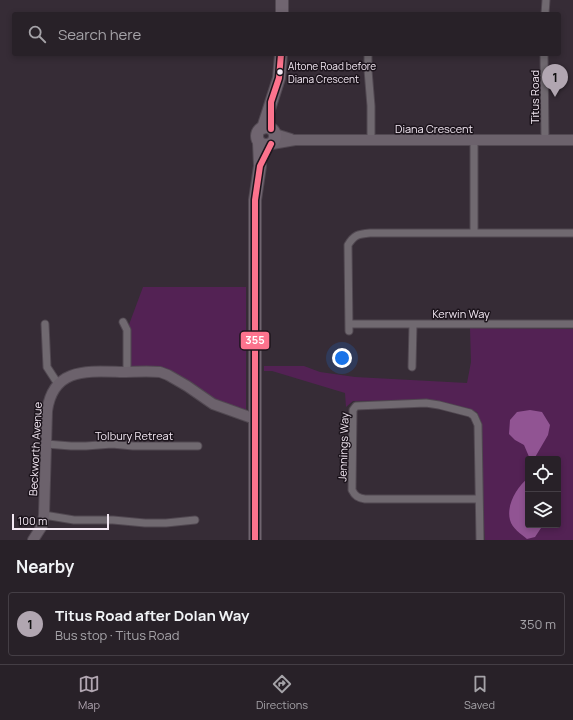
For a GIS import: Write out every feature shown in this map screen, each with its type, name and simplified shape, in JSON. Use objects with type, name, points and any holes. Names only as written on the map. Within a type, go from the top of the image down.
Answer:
[{"type":"main road","points":[[282,0],[282,12]]},
{"type":"main road","points":[[255,540],[255,200],[260,166],[268,137],[271,102],[279,78],[281,56]]},
{"type":"street","points":[[545,12],[546,0]]},
{"type":"street","points":[[368,56],[371,106],[371,140]]},
{"type":"street","name":"Titus Road","points":[[544,56],[545,140]]},
{"type":"street","name":"Diana Crescent","points":[[268,137],[295,140],[573,140]]},
{"type":"street","points":[[474,140],[474,232]]},
{"type":"street","name":"Kerwin Way","points":[[573,233],[370,233],[359,234],[352,238],[348,245],[349,327],[413,324],[573,324]]},
{"type":"street","points":[[123,322],[127,330],[127,372]]},
{"type":"street","points":[[45,324],[47,367],[58,384]]},
{"type":"street","points":[[412,367],[413,324]]},
{"type":"street","name":"Beckworth Avenue","points":[[33,540],[42,526],[44,515],[48,401],[51,393],[58,384],[71,375],[80,372],[152,371],[168,375],[213,404],[237,412],[255,414]]},
{"type":"street","name":"Jennings Way","points":[[479,499],[359,498],[352,490],[353,410],[356,406],[426,403],[457,409],[470,413],[474,416],[478,425],[480,540]]},
{"type":"street","name":"Tolbury Retreat","points":[[46,444],[79,446],[112,444],[133,446],[198,446]]},
{"type":"street","points":[[44,515],[74,520],[145,522],[195,520]]},
{"type":"shaded area","points":[[143,287],[246,287],[246,410],[237,412],[175,379],[127,372],[127,330]]},
{"type":"shaded area","points":[[470,328],[573,329],[573,540],[485,540],[482,500],[481,422],[477,412],[434,400],[353,401],[346,407],[345,393],[272,371],[264,371],[264,366],[304,366],[320,372],[355,377],[467,383],[471,362]]},
{"type":"shaded area","points":[[530,410],[542,412],[550,425],[548,435],[536,456],[529,456],[524,445],[515,440],[509,434],[510,420],[517,412]]},
{"type":"shaded area","points":[[525,481],[525,528],[541,528],[535,537],[527,539],[513,526],[509,514],[513,497]]},
{"type":"transit line","name":"355","points":[[271,129],[271,102],[279,78],[281,56]]},
{"type":"transit line","name":"355","points":[[255,540],[255,200],[260,166],[271,144]]},
{"type":"place","name":"Altone Road before Diana Crescent","points":[[280,72]]},
{"type":"place","name":"Titus Road after Dolan Way","points":[[555,97]]}]
